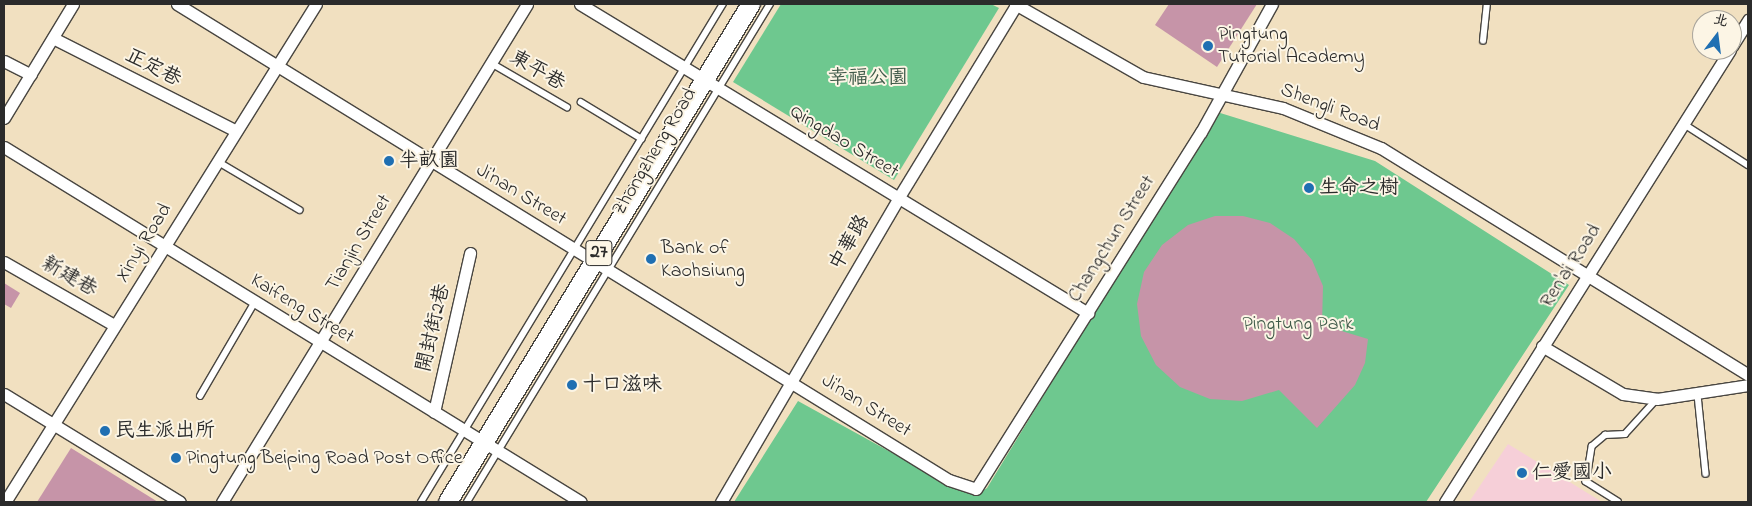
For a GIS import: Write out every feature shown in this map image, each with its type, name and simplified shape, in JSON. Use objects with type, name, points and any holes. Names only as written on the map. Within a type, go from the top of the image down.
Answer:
[{"type":"main road","name":"Zhongzheng Road","points":[[448,502],[491,447],[712,84],[751,4]]},
{"type":"street","points":[[4,118],[73,4]]},
{"type":"street","name":"Ji'nan Street","points":[[177,4],[276,68],[791,381],[949,480],[976,489]]},
{"type":"street","name":"Xinyi Road","points":[[5,502],[316,4]]},
{"type":"street","name":"Tianjin Street","points":[[222,502],[527,4]]},
{"type":"street","name":"Qingdao Street","points":[[580,4],[1088,313]]},
{"type":"street","name":"Shengli Road","points":[[1016,4],[1143,78],[1221,92],[1298,113],[1381,148],[1748,375]]},
{"type":"street","name":"中華路","points":[[721,502],[898,196],[1016,4]]},
{"type":"street","name":"Changchun Street","points":[[976,489],[1201,132],[1221,92],[1272,4]]},
{"type":"street","name":"正定巷","points":[[53,38],[236,131]]},
{"type":"street","name":"Ren'ai Road","points":[[1445,502],[1724,60]]},
{"type":"street","points":[[4,61],[31,75]]},
{"type":"street","name":"Kaifeng Street","points":[[4,147],[163,247],[581,502]]},
{"type":"street","name":"開封街2巷","points":[[434,412],[470,253]]},
{"type":"street","name":"新建巷","points":[[4,262],[114,325]]},
{"type":"street","points":[[1542,346],[1623,394],[1657,399],[1698,395],[1748,385]]},
{"type":"street","points":[[4,394],[180,502]]},
{"type":"lane","name":"Zhongzheng Road","points":[[421,502],[723,4]]},
{"type":"lane","name":"Zhongzheng Road","points":[[712,84],[770,4]]},
{"type":"lane","points":[[1483,41],[1487,4]]},
{"type":"lane","name":"東平巷","points":[[491,64],[567,107]]},
{"type":"lane","points":[[581,102],[642,139]]},
{"type":"lane","points":[[1684,124],[1748,165]]},
{"type":"lane","points":[[217,161],[300,210]]},
{"type":"lane","points":[[200,396],[255,302]]},
{"type":"lane","points":[[1698,395],[1706,474]]},
{"type":"lane","points":[[1618,502],[1586,482],[1592,446],[1605,435],[1625,434],[1657,399]]},
{"type":"lane","name":"Zhongzheng Road","points":[[467,502],[491,447]]},
{"type":"shaded area","name":"仁愛國小","points":[[1508,444],[1602,502],[1469,502]]},
{"type":"green space","name":"幸福公園","points":[[781,4],[991,4],[999,8],[894,180],[733,82]]},
{"type":"green space","name":"Pingtung Park","points":[[1217,112],[1375,161],[1569,285],[1426,502],[734,502],[798,401],[954,487],[978,494],[987,488]]},
{"type":"building","name":"Pingtung Tutorial Academy","points":[[1169,4],[1257,4],[1217,67],[1155,25]]},
{"type":"building","points":[[1215,216],[1243,216],[1270,223],[1294,239],[1312,260],[1323,286],[1322,325],[1368,339],[1365,363],[1355,385],[1317,428],[1279,390],[1242,401],[1210,399],[1180,387],[1156,365],[1141,336],[1137,304],[1144,272],[1162,245],[1188,225]]},
{"type":"building","points":[[4,283],[20,293],[11,308],[4,304]]},
{"type":"building","points":[[71,448],[158,502],[37,502]]},
{"type":"place","name":"Pingtung Tutorial Academy","points":[[1208,46]]},
{"type":"place","name":"半畝園","points":[[389,161]]},
{"type":"place","name":"生命之樹","points":[[1309,188]]},
{"type":"place","name":"Bank of Kaohsiung","points":[[651,259]]},
{"type":"place","name":"十口滋味","points":[[572,385]]},
{"type":"place","name":"民生派出所","points":[[105,431]]},
{"type":"place","name":"Pingtung Beiping Road Post Office","points":[[176,458]]},
{"type":"place","name":"仁愛國小","points":[[1522,473]]}]
